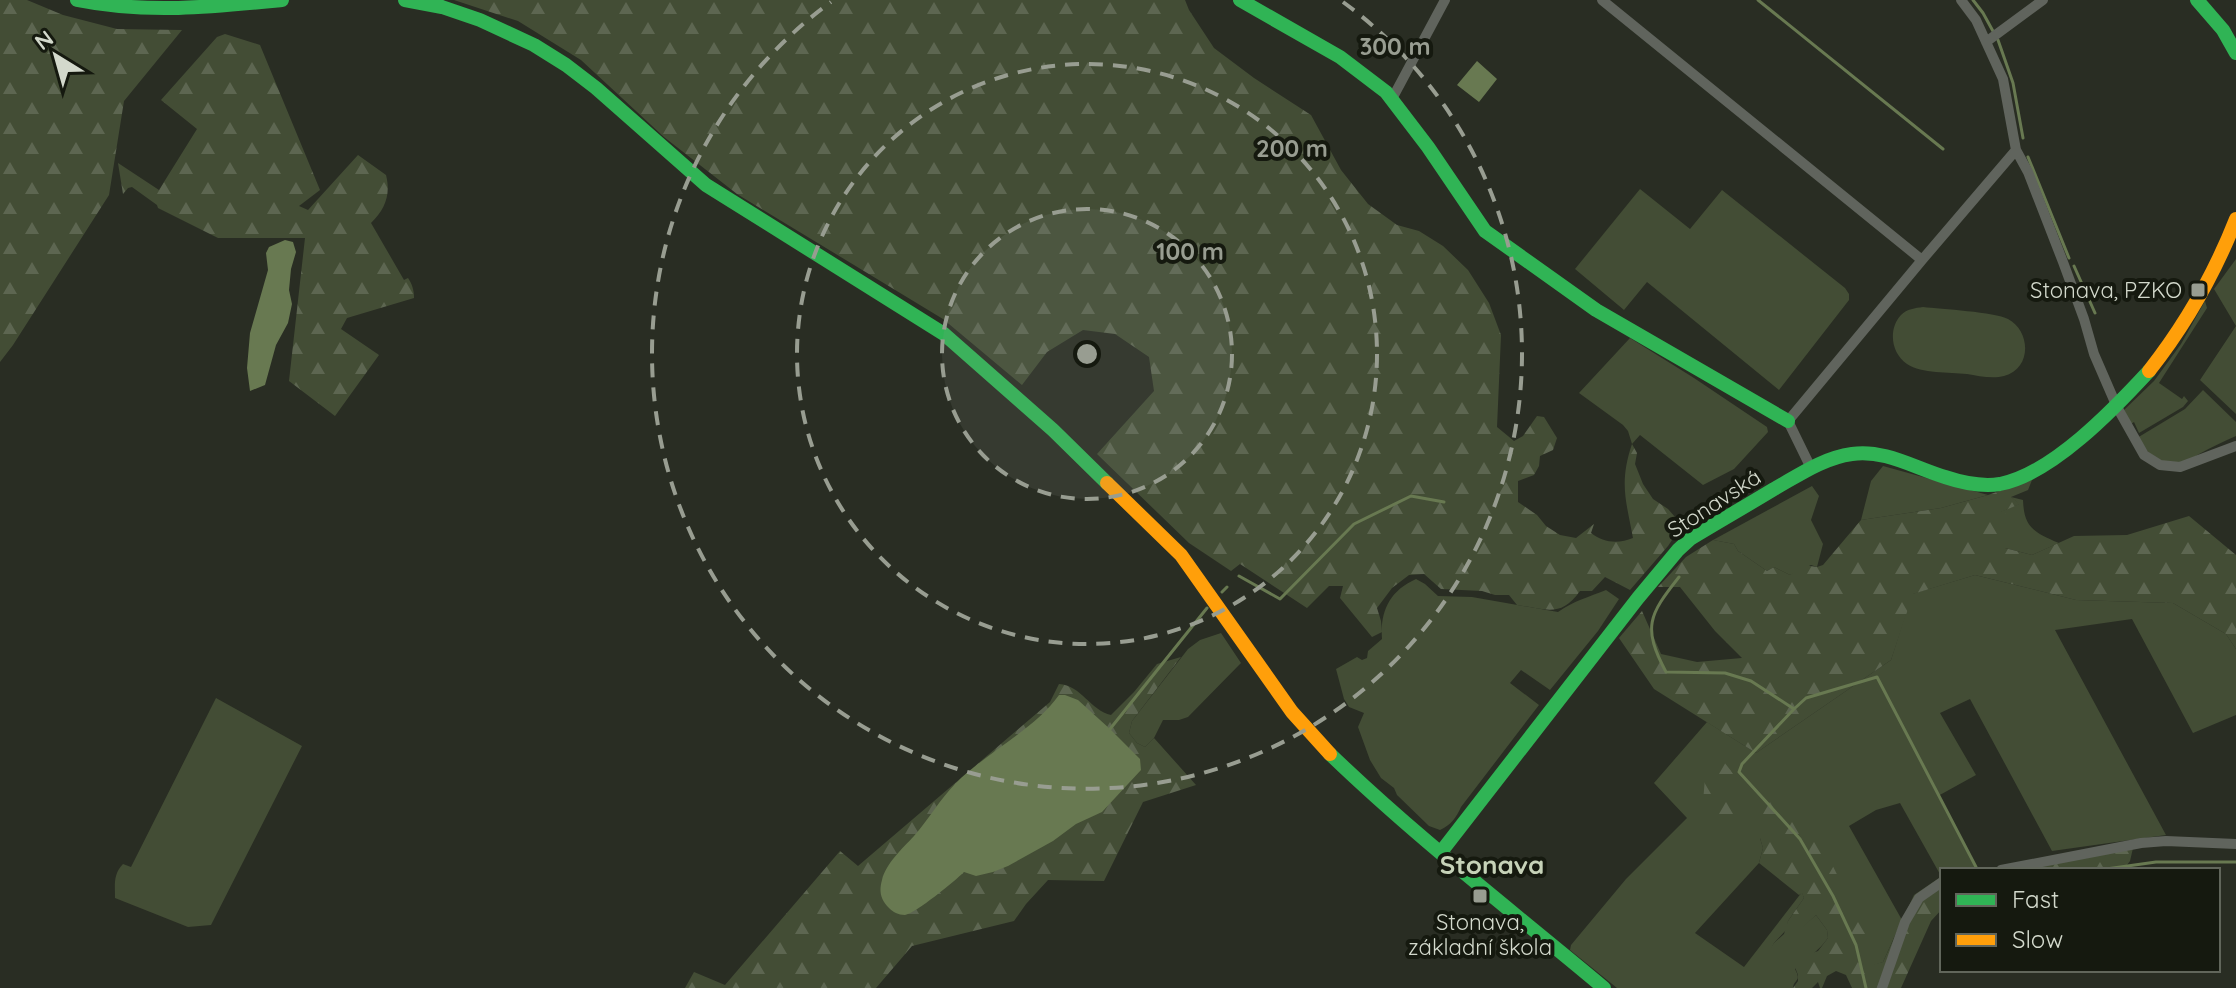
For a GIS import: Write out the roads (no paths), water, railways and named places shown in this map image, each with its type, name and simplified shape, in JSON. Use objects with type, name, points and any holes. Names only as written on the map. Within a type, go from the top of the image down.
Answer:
[{"type":"street","points":[[77,0],[128,10],[218,8],[282,0]]},
{"type":"street","points":[[405,0],[448,4],[568,66],[706,185],[944,334],[1053,430],[1181,555],[1292,712],[1322,746],[1357,780],[1604,988]]},
{"type":"street","points":[[1240,0],[1340,57],[1386,92],[1485,231],[1596,310],[1788,421],[1811,468]]},
{"type":"street","points":[[1392,99],[1445,0]]},
{"type":"street","points":[[1602,0],[1922,260]]},
{"type":"street","points":[[1961,0],[1976,20],[2003,79],[2016,150],[2028,172],[2084,319],[2094,354],[2117,407],[2144,455],[2160,465],[2180,467],[2236,446]]},
{"type":"street","points":[[1986,42],[2043,0]]},
{"type":"street","points":[[2197,0],[2223,30],[2236,53]]},
{"type":"street","points":[[1788,421],[2016,150]]},
{"type":"street","points":[[2232,246],[2236,219]]},
{"type":"street","name":"Stonavská","points":[[1441,852],[1638,598],[1690,539],[1821,462],[1843,454],[1868,452],[1901,460],[1962,482],[1989,486],[2014,481],[2053,459],[2117,407],[2152,368],[2232,246]]},
{"type":"street","points":[[2011,868],[2141,843],[2236,844]]},
{"type":"street","points":[[1882,988],[1905,922],[1919,898],[1940,883]]},
{"type":"waterway","points":[[1758,0],[1943,149]]},
{"type":"waterway","points":[[1973,0],[1994,33]]},
{"type":"waterway","points":[[1998,40],[2013,83],[2023,138]]},
{"type":"waterway","points":[[2028,157],[2069,258]]},
{"type":"waterway","points":[[2074,266],[2095,313]]},
{"type":"waterway","points":[[1239,576],[1280,599],[1354,524],[1411,496],[1444,502]]},
{"type":"waterway","points":[[1679,577],[1661,602],[1652,622],[1658,657],[1666,672],[1725,673],[1751,681],[1794,709],[1742,764],[1739,772],[1800,839],[1833,896],[1856,945],[1866,988]]},
{"type":"waterway","points":[[1222,592],[1227,587]]},
{"type":"waterway","points":[[1110,729],[1207,608]]},
{"type":"waterway","points":[[1794,709],[1806,698],[1877,677],[1976,867]]},
{"type":"waterway","points":[[2113,868],[2156,862],[2236,862]]},
{"type":"place","name":"Stonava, PZKO","points":[[2198,290]]},
{"type":"place","name":"Stonava, základní škola","points":[[1480,896]]},
{"type":"district","name":"Stonava","points":[[1492,865]]}]
